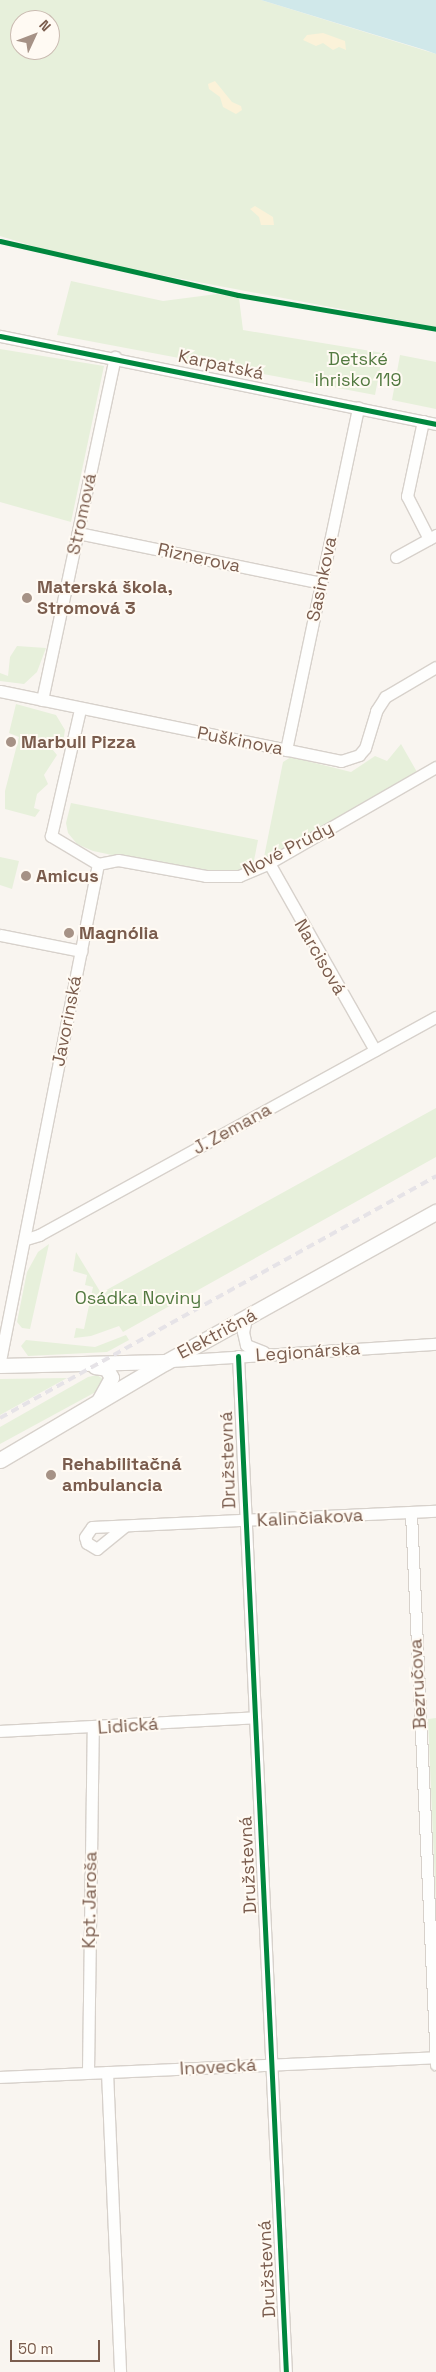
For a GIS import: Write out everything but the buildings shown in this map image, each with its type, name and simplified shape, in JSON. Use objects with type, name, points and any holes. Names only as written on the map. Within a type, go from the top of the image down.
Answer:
[{"type":"main road","name":"Električná","points":[[0,1460],[166,1362],[436,1212]]},
{"type":"street","name":"Karpatská","points":[[0,336],[115,357],[436,424]]},
{"type":"street","name":"Stromová","points":[[42,700],[115,357]]},
{"type":"street","name":"Sasinkova","points":[[286,750],[358,407]]},
{"type":"street","points":[[396,557],[432,537],[407,496],[423,421]]},
{"type":"street","name":"Riznerova","points":[[78,533],[321,583]]},
{"type":"street","name":"Puškinova","points":[[0,691],[332,761],[350,760],[365,748],[376,711],[385,697],[436,667]]},
{"type":"street","points":[[80,709],[51,836],[98,864]]},
{"type":"street","name":"Nové Prúdy","points":[[98,864],[118,860],[223,878],[239,876],[269,863],[436,767]]},
{"type":"street","name":"Narcisová","points":[[269,863],[375,1050]]},
{"type":"street","name":"Javorinská","points":[[0,1361],[26,1239],[98,864]]},
{"type":"street","points":[[0,936],[81,951]]},
{"type":"street","name":"J. Zemana","points":[[26,1239],[38,1236],[436,1016]]},
{"type":"street","points":[[246,1319],[243,1332],[246,1345],[270,1354]]},
{"type":"street","name":"Legionárska","points":[[0,1366],[166,1362],[436,1344]]},
{"type":"street","name":"Družstevná","points":[[238,1356],[286,2372]]},
{"type":"street","points":[[84,1365],[111,1373],[110,1387],[99,1401]]},
{"type":"street","name":"Kalinčiakova","points":[[125,1526],[245,1522],[436,1511]]},
{"type":"street","name":"Bezručova","points":[[411,1513],[436,2059]]},
{"type":"street","name":"Lidická","points":[[0,1731],[93,1728],[255,1716]]},
{"type":"street","name":"Kpt. Jaroša","points":[[88,2072],[93,1728]]},
{"type":"street","name":"Inovecká","points":[[0,2077],[271,2064],[436,2059]]},
{"type":"street","points":[[108,2072],[120,2372]]},
{"type":"green space","points":[[0,0],[261,0],[436,54],[436,327],[72,258],[0,236]]},
{"type":"green space","name":"Detské ihrisko 119","points":[[71,281],[163,301],[217,294],[239,298],[243,330],[383,353],[375,395],[57,335]]},
{"type":"green space","points":[[0,349],[104,366],[71,522],[0,502]]},
{"type":"green space","points":[[400,355],[436,362],[436,409],[392,400]]},
{"type":"green space","points":[[17,646],[46,648],[37,672],[24,684],[0,681],[0,673],[8,676],[10,657]]},
{"type":"green space","points":[[16,704],[56,715],[65,730],[63,742],[49,738],[48,744],[57,755],[44,775],[48,784],[37,794],[34,808],[40,810],[35,817],[5,809],[5,791],[19,737],[9,733]]},
{"type":"green space","points":[[401,744],[417,772],[263,862],[283,762],[291,757],[351,772],[375,756],[387,761]]},
{"type":"green space","points":[[71,803],[258,840],[252,871],[217,877],[93,851],[77,844],[68,833],[66,823]]},
{"type":"green space","points":[[0,857],[19,861],[12,889],[0,885]]},
{"type":"green space","name":"Osádka Noviny","points":[[436,1108],[436,1157],[123,1332],[119,1326],[91,1336],[74,1338],[76,1328],[84,1329],[93,1287],[85,1285],[87,1275],[73,1271],[76,1252],[101,1293]]},
{"type":"green space","points":[[49,1244],[30,1329],[22,1328],[17,1322],[27,1272],[38,1252]]},
{"type":"green space","points":[[126,1335],[129,1340],[107,1352],[28,1356],[21,1346],[26,1340],[95,1347]]},
{"type":"green space","points":[[97,1375],[106,1381],[103,1388],[0,1444],[0,1427],[88,1377]]},
{"type":"green space","points":[[67,1378],[0,1415],[0,1379]]},
{"type":"green space","points":[[436,1718],[436,1908],[428,1719]]},
{"type":"sand","points":[[323,33],[345,41],[346,50],[339,47],[333,50],[323,43],[316,46],[303,40],[307,35]]},
{"type":"sand","points":[[215,81],[232,102],[241,106],[242,110],[236,114],[223,107],[220,97],[209,89],[208,84]]},
{"type":"sand","points":[[255,206],[273,217],[274,225],[261,225],[259,217],[250,209]]},
{"type":"water","points":[[261,0],[436,0],[436,54],[425,50]]},
{"type":"railway","points":[[0,1418],[436,1176]]},
{"type":"cycle path","points":[[0,241],[238,295],[436,329]]},
{"type":"cycle path","points":[[0,336],[436,424]]},
{"type":"cycle path","points":[[238,1356],[286,2372]]},
{"type":"place","name":"Materská škola, Stromová 3","points":[[27,598]]},
{"type":"place","name":"Marbull Pizza","points":[[11,742]]},
{"type":"place","name":"Amicus","points":[[26,876]]},
{"type":"place","name":"Magnólia","points":[[69,933]]},
{"type":"place","name":"Rehabilitačná ambulancia","points":[[51,1475]]}]
